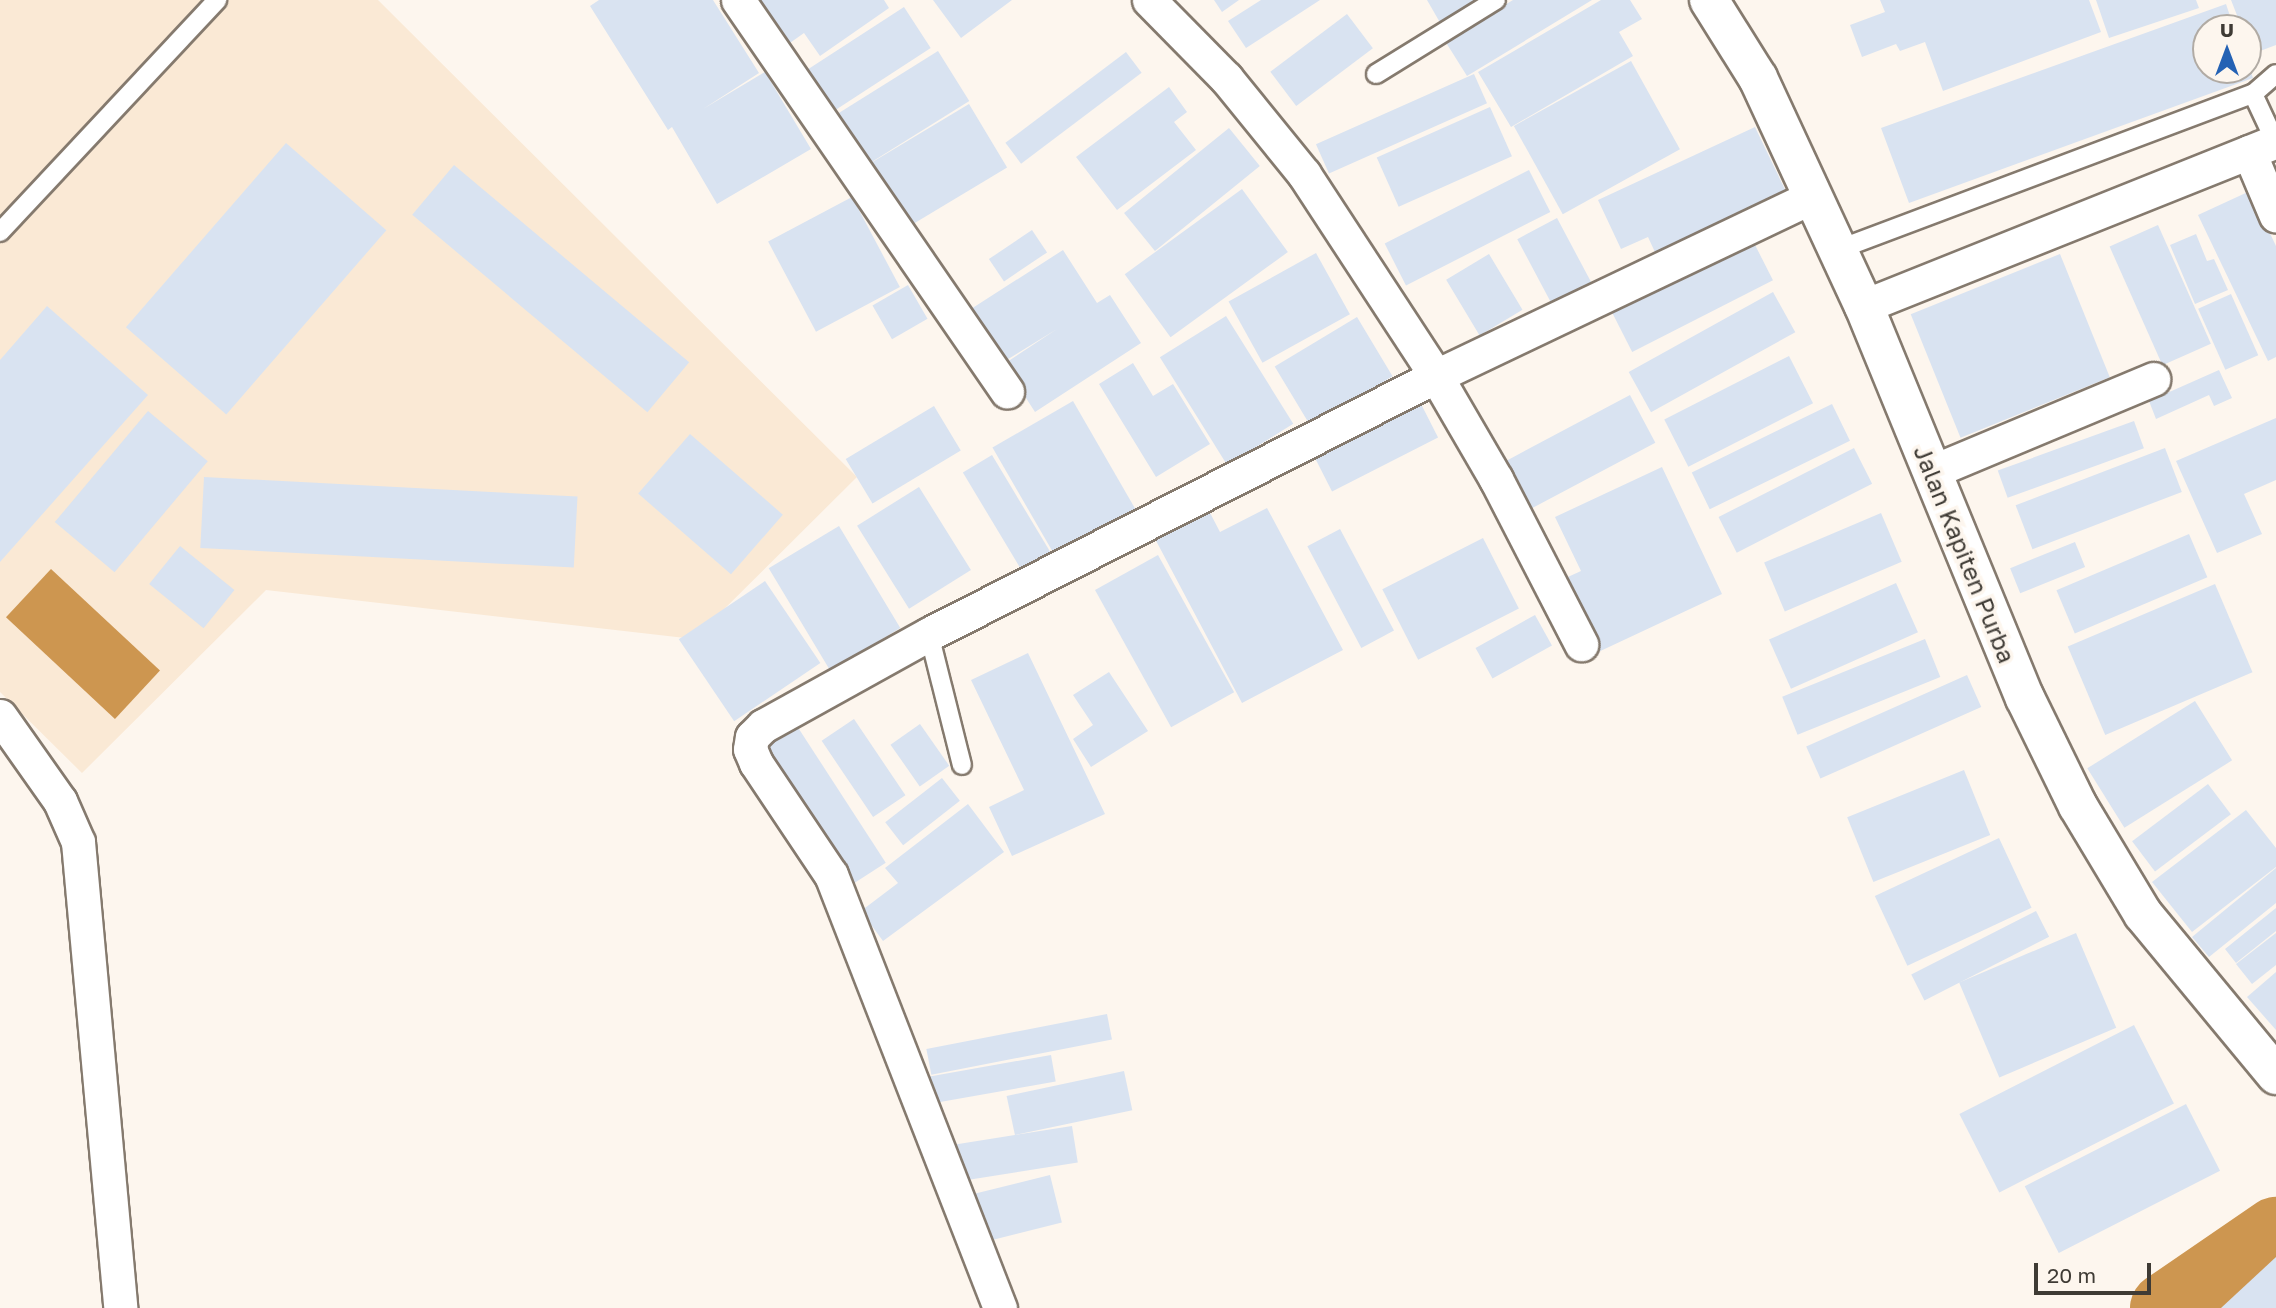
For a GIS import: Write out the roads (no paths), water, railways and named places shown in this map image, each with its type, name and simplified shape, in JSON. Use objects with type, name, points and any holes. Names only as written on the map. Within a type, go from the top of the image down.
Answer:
[{"type":"street","points":[[738,0],[1007,392]]},
{"type":"street","points":[[1149,0],[1226,78],[1304,174],[1436,376],[1496,479],[1581,645]]},
{"type":"street","name":"Jalan Kapiten Purba","points":[[1709,0],[1758,78],[1864,306],[2025,698],[2078,806],[2143,914],[2276,1076]]},
{"type":"street","points":[[1864,306],[2267,145],[2276,216]]},
{"type":"street","points":[[1000,1308],[831,875],[756,763],[750,749],[752,737],[764,726],[929,634],[1436,376],[1812,197]]},
{"type":"street","points":[[1931,472],[2153,379]]},
{"type":"street","points":[[0,716],[60,801],[78,842],[120,1308]]},
{"type":"lane","points":[[0,232],[217,0]]},
{"type":"lane","points":[[1376,74],[1496,0]]},
{"type":"lane","points":[[1837,250],[2253,94],[2276,74]]},
{"type":"lane","points":[[2253,94],[2267,145]]},
{"type":"lane","points":[[929,634],[962,765]]},
{"type":"waterway","points":[[2165,1308],[2276,1232]]}]
